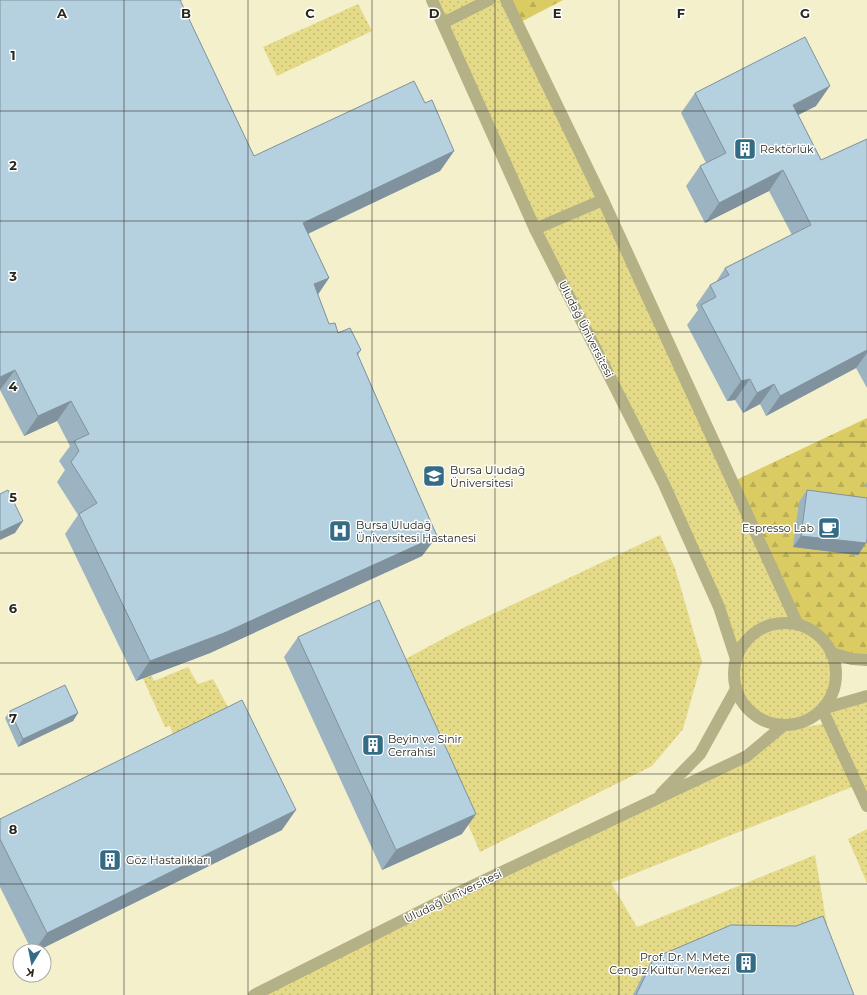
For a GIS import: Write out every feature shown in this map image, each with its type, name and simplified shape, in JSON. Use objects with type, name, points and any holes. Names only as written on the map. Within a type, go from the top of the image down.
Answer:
[{"type":"street","name":"Uludağ Üniversitesi","points":[[432,0],[535,229],[663,482],[718,606],[736,659]]},
{"type":"street","points":[[443,23],[489,0]]},
{"type":"street","points":[[506,0],[603,200],[798,625]]},
{"type":"street","points":[[535,229],[603,200]]},
{"type":"street","name":"Uludağ Üniversitesi","points":[[782,624],[798,625],[812,631],[823,640],[831,653],[835,667],[835,682],[831,696],[822,709],[811,718],[798,723],[784,725],[768,722],[754,715],[743,703],[736,689],[734,674],[736,659],[743,645],[748,639],[767,626],[782,624]]},
{"type":"street","points":[[831,653],[852,659],[867,660]]},
{"type":"street","name":"Uludağ Üniversitesi","points":[[654,800],[700,754],[736,689]]},
{"type":"street","name":"Uludağ Üniversitesi","points":[[822,709],[867,696]]},
{"type":"street","points":[[822,709],[867,806]]},
{"type":"street","name":"Uludağ Üniversitesi","points":[[254,995],[443,900],[747,756],[784,725]]},
{"type":"shaded area","name":"Bursa Uludağ Üniversitesi","points":[[0,0],[867,0],[867,995],[0,995]]},
{"type":"shaded area","points":[[432,0],[506,0],[798,625],[809,630],[819,638],[830,652],[833,660],[835,677],[834,686],[823,709],[867,696],[867,806],[857,785],[611,883],[637,927],[815,855],[828,931],[633,995],[254,995],[747,756],[776,732],[829,723],[822,709],[811,718],[798,723],[783,725],[768,722],[754,715],[743,703],[736,689],[734,674],[736,659],[718,607],[535,229]]},
{"type":"shaded area","points":[[358,4],[372,31],[277,76],[263,47]]},
{"type":"shaded area","points":[[87,534],[154,681],[188,667],[198,684],[213,679],[239,728],[173,735],[170,726],[165,727],[80,540]]},
{"type":"shaded area","points":[[660,535],[675,568],[702,661],[683,729],[652,766],[480,852],[398,663],[463,628]]},
{"type":"shaded area","points":[[867,829],[867,883],[848,839]]},
{"type":"green space","points":[[506,0],[563,0],[517,24]]},
{"type":"green space","points":[[867,418],[867,660],[831,653],[817,636],[798,625],[732,482]]},
{"type":"building","points":[[0,0],[180,0],[254,156],[414,81],[425,103],[432,100],[454,151],[303,223],[329,278],[314,284],[329,324],[335,323],[338,333],[350,328],[361,350],[357,353],[437,536],[224,633],[150,661],[79,514],[97,503],[71,462],[79,451],[74,441],[89,434],[71,401],[38,416],[15,370],[0,377]]},
{"type":"building","points":[[805,37],[830,86],[793,105],[821,160],[867,139],[867,350],[780,396],[774,384],[757,393],[750,379],[741,381],[701,305],[716,297],[710,285],[729,275],[725,268],[811,225],[783,170],[719,203],[700,166],[726,153],[695,93]]},
{"type":"building","points":[[8,490],[23,521],[0,532],[0,494]]},
{"type":"building","name":"Espresso Lab","points":[[807,490],[867,498],[866,543],[801,536]]},
{"type":"building","name":"Beyin ve Sinir Cerrahisi","points":[[379,600],[476,814],[396,850],[298,637]]},
{"type":"building","points":[[65,685],[78,713],[23,739],[10,711]]},
{"type":"building","name":"Göz Hastalıkları","points":[[242,700],[296,810],[47,933],[0,839],[0,819]]},
{"type":"building","name":"Prof. Dr. M. Mete Cengiz Kültür Merkezi","points":[[823,916],[854,995],[636,995],[654,958],[731,925],[796,926]]},
{"type":"place","name":"Rektörlük","points":[[745,149]]},
{"type":"place","name":"Bursa Uludağ Üniversitesi","points":[[434,476]]},
{"type":"place","name":"Espresso Lab","points":[[829,528]]},
{"type":"place","name":"Bursa Uludağ Üniversitesi Hastanesi","points":[[340,531]]},
{"type":"place","name":"Beyin ve Sinir Cerrahisi","points":[[373,745]]},
{"type":"place","name":"Göz Hastalıkları","points":[[110,860]]},
{"type":"place","name":"Prof. Dr. M. Mete Cengiz Kültür Merkezi","points":[[746,963]]}]
